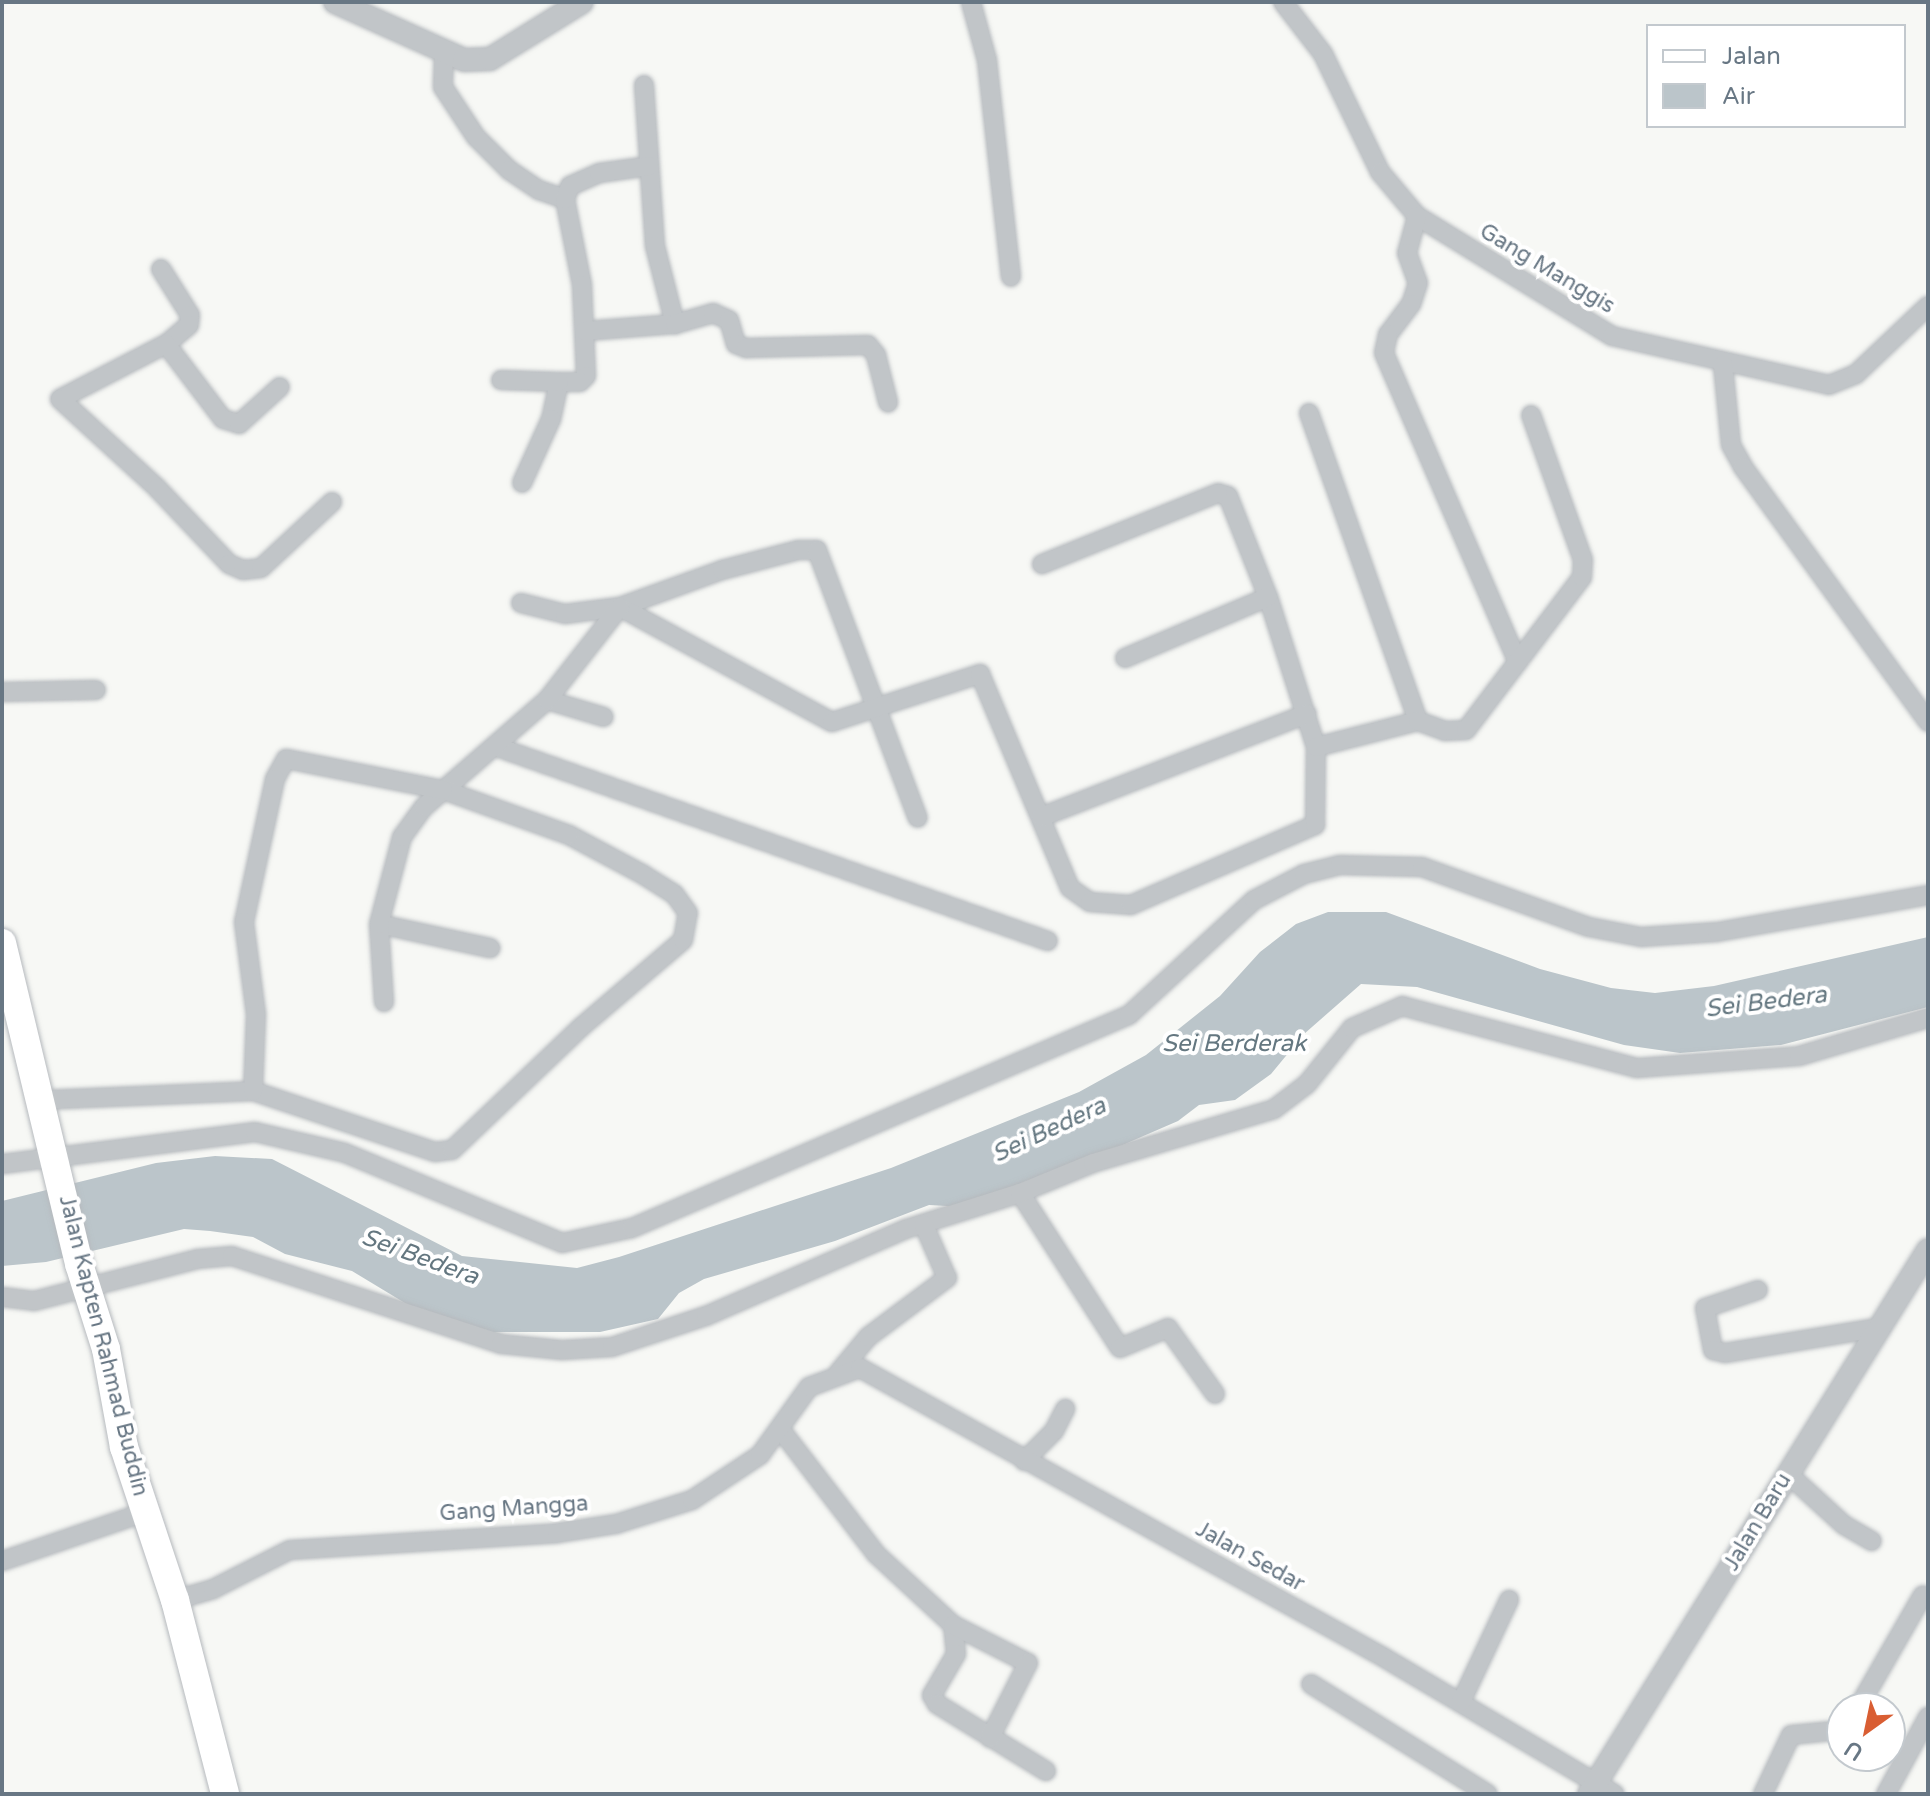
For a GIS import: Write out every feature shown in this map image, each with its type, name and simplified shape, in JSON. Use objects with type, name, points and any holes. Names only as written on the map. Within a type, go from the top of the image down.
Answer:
[{"type":"main road","name":"Jalan Kapten Rahmad Buddin","points":[[2,943],[124,1447],[175,1600],[225,1794]]},
{"type":"street","points":[[335,2],[444,55],[490,59],[582,2]]},
{"type":"street","points":[[971,2],[987,60],[1011,277]]},
{"type":"street","name":"Gang Manggis","points":[[1283,2],[1323,54],[1380,172],[1417,216],[1603,331],[1723,365],[1806,382],[1846,380],[1928,306]]},
{"type":"street","points":[[444,55],[443,87],[476,137],[509,170],[539,190],[565,199]]},
{"type":"street","points":[[644,85],[655,246],[675,324]]},
{"type":"street","points":[[501,380],[559,382],[585,379],[585,331],[565,199],[570,186],[599,173],[649,166]]},
{"type":"street","points":[[1417,216],[1407,253],[1418,283],[1411,304],[1388,334],[1384,353],[1518,662]]},
{"type":"street","points":[[161,269],[190,320],[166,344],[60,399],[157,488],[229,564],[243,570],[261,568],[332,502]]},
{"type":"street","points":[[585,331],[675,324],[713,313],[729,320],[736,344],[746,348],[868,345],[876,355],[888,402]]},
{"type":"street","points":[[166,344],[223,419],[239,424],[280,387]]},
{"type":"street","points":[[1723,365],[1731,445],[1743,467],[1928,722]]},
{"type":"street","points":[[522,483],[551,419],[559,382]]},
{"type":"street","points":[[1309,413],[1418,721]]},
{"type":"street","points":[[1316,747],[1418,721],[1445,731],[1466,730],[1584,569],[1531,415]]},
{"type":"street","points":[[620,607],[832,722],[980,674],[1070,888],[1090,902],[1131,905],[1315,825],[1316,747],[1235,504],[1218,493],[1042,564]]},
{"type":"street","points":[[521,603],[565,614],[620,607],[722,570],[798,550],[817,550],[918,818]]},
{"type":"street","points":[[1125,658],[1268,597]]},
{"type":"street","points":[[384,1002],[379,924],[402,837],[443,790],[497,747],[547,700],[620,607]]},
{"type":"street","points":[[2,692],[96,690]]},
{"type":"street","points":[[547,700],[604,717]]},
{"type":"street","points":[[1041,817],[1307,714]]},
{"type":"street","points":[[497,747],[1048,941]]},
{"type":"street","points":[[41,1100],[253,1091],[435,1152],[452,1150],[580,1028],[683,940],[688,913],[674,894],[569,835],[443,790],[292,759],[283,762],[275,779],[244,922],[256,1014],[253,1091]]},
{"type":"street","points":[[2,1164],[52,1153],[255,1132],[299,1139],[562,1243],[632,1228],[1129,1015],[1254,900],[1316,871],[1340,865],[1422,867],[1589,927],[1641,937],[1717,932],[1928,895]]},
{"type":"street","points":[[379,924],[490,948]]},
{"type":"street","points":[[2,1297],[34,1301],[84,1274],[232,1256],[501,1344],[562,1350],[612,1347],[706,1316],[924,1225],[1020,1193],[1093,1163],[1274,1109],[1307,1084],[1352,1028],[1402,1006],[1637,1068],[1799,1056],[1928,1018]]},
{"type":"street","points":[[1020,1193],[1120,1348],[1168,1328],[1178,1335],[1215,1394]]},
{"type":"street","points":[[838,1373],[868,1337],[947,1278],[924,1225]]},
{"type":"street","name":"Jalan Baru","points":[[1600,1790],[1787,1473],[1928,1250]]},
{"type":"street","points":[[1758,1290],[1705,1308],[1713,1350],[1725,1353],[1882,1327]]},
{"type":"street","name":"Gang Mangga","points":[[175,1600],[213,1589],[290,1550],[557,1533],[616,1524],[692,1500],[726,1481],[781,1430],[809,1387],[838,1373],[860,1368]]},
{"type":"street","name":"Jalan Sedar","points":[[860,1368],[1461,1702],[1600,1790]]},
{"type":"street","points":[[1024,1461],[1054,1431],[1065,1409]]},
{"type":"street","points":[[781,1430],[876,1554],[953,1625],[1028,1663],[990,1738]]},
{"type":"street","points":[[1787,1473],[1844,1525],[1872,1541]]},
{"type":"street","points":[[2,1561],[145,1512]]},
{"type":"street","points":[[1867,1692],[1923,1595]]},
{"type":"street","points":[[1461,1702],[1509,1600]]},
{"type":"street","points":[[953,1625],[956,1654],[934,1700],[1046,1771]]},
{"type":"street","points":[[1311,1684],[1488,1794]]},
{"type":"street","points":[[1886,1794],[1928,1717]]},
{"type":"street","points":[[1763,1794],[1791,1735],[1826,1732]]},
{"type":"water","name":"Sei Berderak","points":[[1328,912],[1386,912],[1540,969],[1611,988],[1655,993],[1714,986],[1928,937],[1928,1007],[1781,1045],[1680,1053],[1624,1045],[1417,987],[1361,984],[1304,1034],[1271,1074],[1235,1100],[1199,1105],[1178,1121],[965,1207],[929,1205],[835,1241],[704,1279],[679,1293],[658,1319],[600,1332],[466,1332],[438,1323],[352,1271],[285,1254],[253,1237],[210,1231],[184,1229],[46,1262],[2,1266],[2,1201],[156,1163],[215,1156],[272,1159],[462,1256],[577,1268],[619,1257],[891,1168],[1079,1092],[1146,1055],[1220,996],[1260,952],[1296,924]]},
{"type":"water label","name":"Sei Bedera","points":[[1766,1002]]},
{"type":"water label","name":"Sei Bedera","points":[[1049,1130]]},
{"type":"water label","name":"Sei Bedera","points":[[420,1257]]}]
